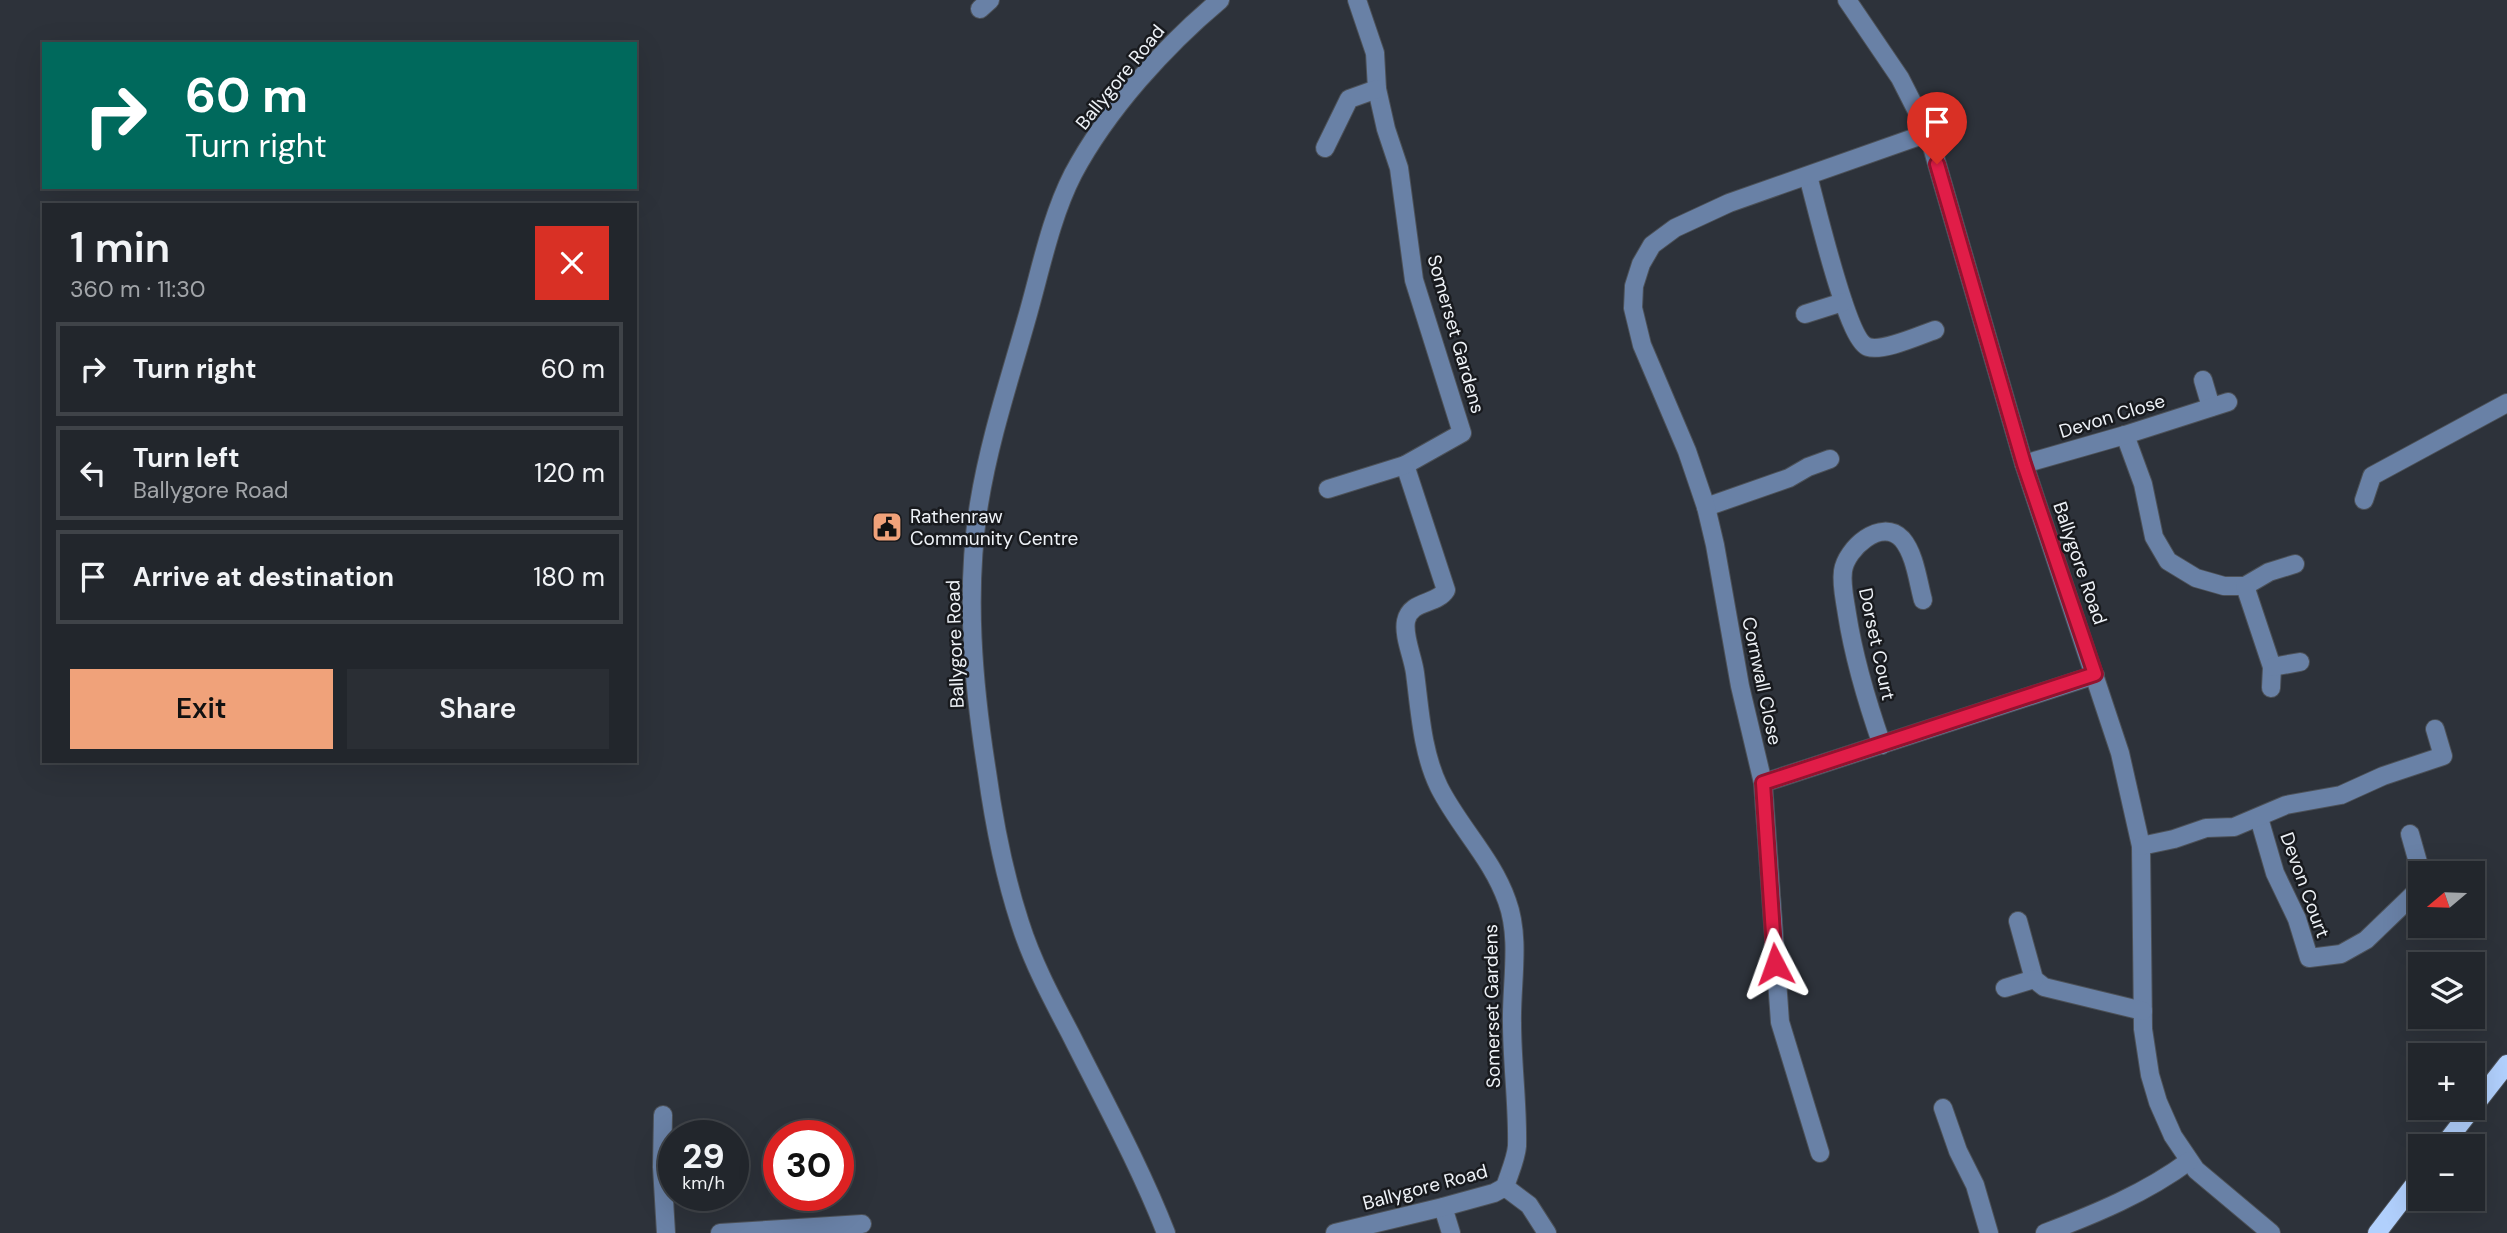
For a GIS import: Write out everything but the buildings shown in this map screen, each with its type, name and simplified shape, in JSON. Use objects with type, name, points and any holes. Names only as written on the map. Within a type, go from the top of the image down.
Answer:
[{"type":"main road","points":[[2454,1134],[2505,1070]]},
{"type":"main road","points":[[2377,1233],[2408,1193]]},
{"type":"street","name":"Somerset Gardens","points":[[1357,0],[1375,53],[1377,89],[1385,130],[1399,168],[1414,280],[1462,433],[1405,465],[1446,587],[1442,596],[1414,608],[1406,623],[1426,749],[1438,785],[1498,879],[1512,920],[1512,1023],[1517,1149],[1505,1186]]},
{"type":"street","name":"Ballygore Road","points":[[1847,0],[1900,78],[1928,133],[2024,464],[2120,753],[2141,846],[2143,1011],[2146,1050],[2154,1088],[2166,1121],[2189,1161],[2214,1187],[2271,1233]]},
{"type":"street","name":"Ballygore Road","points":[[1166,1233],[1122,1137],[1029,950],[1014,903],[997,831],[978,714],[973,642],[974,563],[979,504],[1004,398],[1045,254],[1073,175],[1108,121],[1156,61],[1217,1]]},
{"type":"street","points":[[1325,148],[1349,99],[1377,89]]},
{"type":"street","name":"Cornwall Close","points":[[1820,1153],[1780,1022],[1763,783],[1740,687],[1706,507],[1687,451],[1642,345],[1633,308],[1634,286],[1641,264],[1652,245],[1675,228],[1729,203],[1928,133]]},
{"type":"street","points":[[1808,176],[1843,302],[1858,340],[1866,347],[1878,349],[1935,330]]},
{"type":"street","points":[[1805,314],[1843,302]]},
{"type":"street","name":"Devon Close","points":[[2024,464],[2220,404],[2203,380]]},
{"type":"street","points":[[2364,500],[2372,477],[2507,403]]},
{"type":"street","points":[[2125,435],[2143,484],[2154,537],[2168,561],[2196,578],[2224,586],[2245,586],[2269,572],[2295,564]]},
{"type":"street","points":[[1706,507],[1789,478],[1830,459]]},
{"type":"street","points":[[1328,489],[1405,465]]},
{"type":"street","name":"Dorset Court","points":[[1882,745],[1860,676],[1849,626],[1842,579],[1848,555],[1870,537],[1886,532],[1896,534],[1905,543],[1911,556],[1923,600]]},
{"type":"street","points":[[2245,586],[2272,667],[2271,688]]},
{"type":"street","points":[[2272,667],[2300,662]]},
{"type":"street","points":[[1763,783],[2095,674]]},
{"type":"street","name":"Devon Court","points":[[2141,846],[2206,828],[2234,827],[2286,805],[2341,795],[2383,776],[2418,766],[2443,756],[2435,729]]},
{"type":"street","name":"Devon Court","points":[[2259,818],[2275,873],[2297,919],[2309,958],[2341,954],[2365,940],[2408,899]]},
{"type":"street","points":[[2410,834],[2418,861]]},
{"type":"street","points":[[2018,921],[2034,979],[2044,987],[2143,1011]]},
{"type":"street","points":[[2005,988],[2034,979]]},
{"type":"street","points":[[1943,1108],[1958,1151],[1975,1185],[1989,1233]]},
{"type":"street","points":[[663,1115],[662,1167],[666,1233]]},
{"type":"street","points":[[2045,1233],[2132,1196],[2189,1161]]},
{"type":"street","name":"Ballygore Road","points":[[1335,1233],[1494,1193],[1505,1186],[1529,1205],[1547,1233]]},
{"type":"street","points":[[1443,1207],[1451,1233]]},
{"type":"street","points":[[720,1233],[816,1230],[862,1224]]},
{"type":"place","name":"Rathenraw Community Centre","points":[[887,527]]},
{"type":"route","points":[[1775,964],[1763,783],[2095,674],[2024,464],[1937,164]]}]
